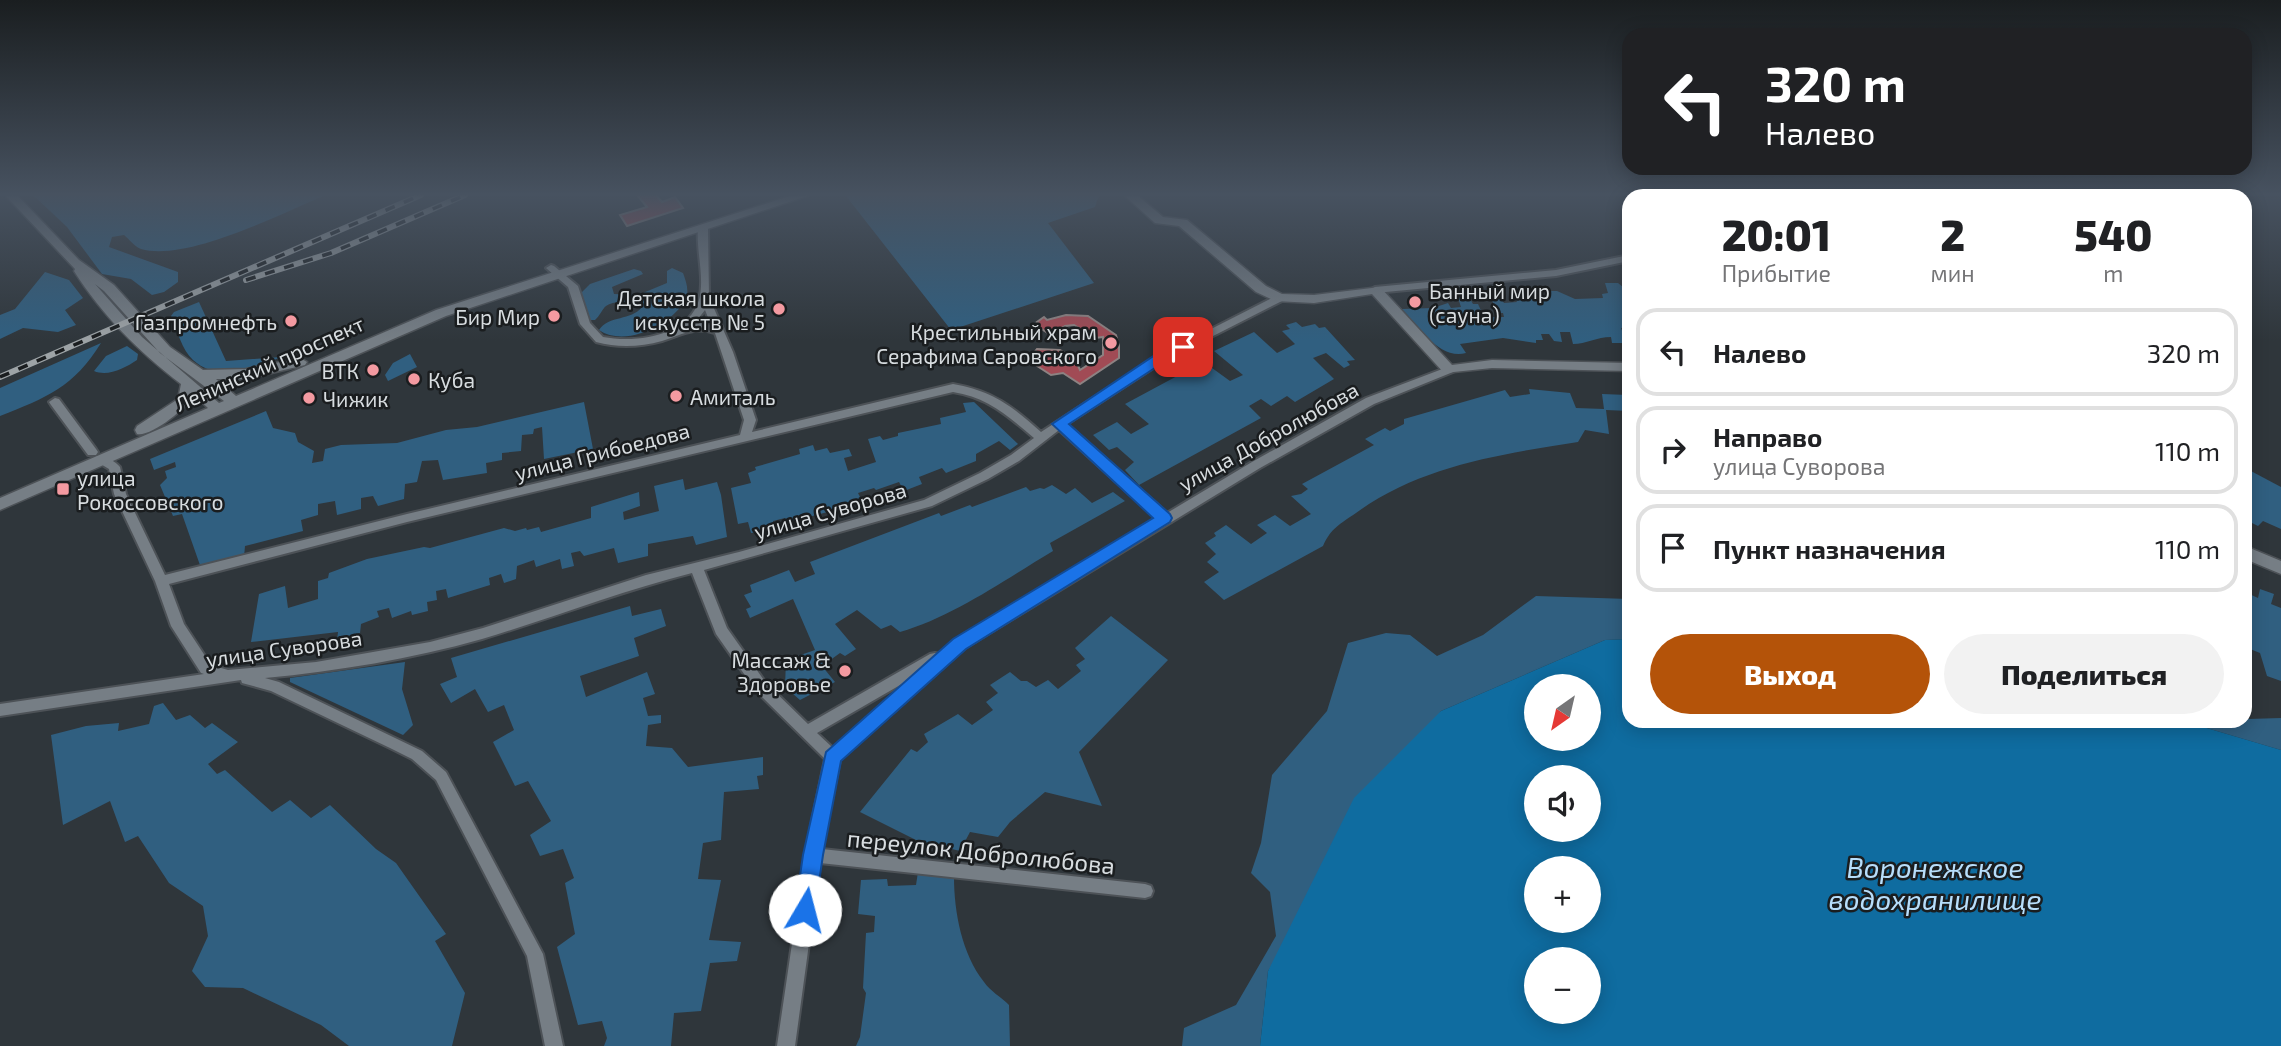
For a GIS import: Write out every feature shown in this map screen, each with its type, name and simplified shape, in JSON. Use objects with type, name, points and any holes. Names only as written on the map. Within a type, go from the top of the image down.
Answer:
[{"type":"main road","points":[[57,244],[75,263],[94,295],[159,361],[229,398]]},
{"type":"main road","name":"Ленинский проспект","points":[[0,492],[96,456],[229,398],[441,313],[633,244]]},
{"type":"main road","name":"Ленинский проспект","points":[[229,398],[300,362],[399,319],[649,244]]},
{"type":"main road","points":[[1208,244],[1261,289],[1280,298]]},
{"type":"main road","points":[[1375,290],[1449,370]]},
{"type":"main road","name":"улица Суворова","points":[[1280,298],[1314,299],[1375,290]]},
{"type":"main road","points":[[194,379],[246,374],[300,362]]},
{"type":"main road","name":"улица Добролюбова","points":[[1449,370],[1492,364],[1622,367]]},
{"type":"main road","points":[[194,379],[213,405]]},
{"type":"main road","points":[[142,430],[183,402],[194,379]]},
{"type":"main road","name":"Ленинский проспект","points":[[0,504],[142,430],[213,405]]},
{"type":"main road","points":[[2252,555],[2281,568]]},
{"type":"street","points":[[701,244],[705,298],[750,420],[745,436]]},
{"type":"street","name":"улица Суворова","points":[[1375,290],[1556,272],[1622,259]]},
{"type":"street","points":[[556,271],[573,286],[585,324],[600,340],[626,344],[704,326],[719,331]]},
{"type":"street","points":[[675,331],[694,319],[705,298]]},
{"type":"street","name":"улица Суворова","points":[[0,710],[228,676],[316,668],[430,647],[696,567],[778,547],[928,503],[985,477],[1059,424],[1160,359],[1280,298]]},
{"type":"street","name":"улица Добролюбова","points":[[833,757],[960,644],[1164,518],[1370,401],[1449,370]]},
{"type":"street","name":"улица Грибоедова","points":[[161,582],[407,518],[953,388],[976,391],[991,397],[1041,438]]},
{"type":"street","points":[[55,402],[96,456],[114,467],[120,494],[161,582],[178,626],[196,657],[206,668],[228,676],[274,686],[417,755],[441,776],[535,954],[554,1046]]},
{"type":"street","points":[[1059,424],[1164,518]]},
{"type":"street","points":[[696,567],[721,630],[761,687],[833,757],[813,855],[786,1046]]},
{"type":"street","points":[[808,731],[960,644]]},
{"type":"street","name":"переулок Добролюбова","points":[[813,855],[1145,891]]},
{"type":"shaded area","points":[[80,244],[110,244],[109,247],[178,272],[178,282],[164,292],[152,295],[131,279],[102,274]]},
{"type":"shaded area","points":[[202,244],[160,251],[141,249],[134,245]]},
{"type":"shaded area","points":[[883,244],[1064,244],[1094,283],[951,330]]},
{"type":"shaded area","points":[[672,268],[683,273],[687,294],[679,309],[659,325],[634,335],[622,336],[599,330],[608,322],[632,314],[642,307],[624,302],[610,304],[595,320],[590,320],[580,294],[590,284],[634,269],[643,274],[612,287],[614,294],[638,295],[667,283],[667,271]]},
{"type":"shaded area","points":[[45,272],[69,280],[83,298],[65,310],[76,325],[58,332],[23,328],[0,339],[0,315],[15,309]]},
{"type":"shaded area","points":[[1605,283],[1618,283],[1622,286],[1622,343],[1612,343],[1611,337],[1573,344],[1570,332],[1560,332],[1562,342],[1554,341],[1549,334],[1541,334],[1543,340],[1536,340],[1536,343],[1503,338],[1460,344],[1466,353],[1456,354],[1438,347],[1402,309],[1433,308],[1448,303],[1451,308],[1461,307],[1458,298],[1469,297],[1473,304],[1478,304],[1484,317],[1504,317],[1503,313],[1497,313],[1491,297],[1500,297],[1504,303],[1517,302],[1511,290],[1525,288],[1530,298],[1547,295],[1546,291],[1557,291],[1575,299],[1603,298],[1602,294],[1608,293]]},
{"type":"shaded area","points":[[199,302],[226,361],[281,357],[237,372],[214,371],[203,367],[186,351],[171,316],[174,312]]},
{"type":"shaded area","points":[[1296,322],[1302,327],[1315,324],[1319,328],[1325,327],[1355,360],[1347,361],[1350,365],[1344,368],[1326,353],[1313,358],[1334,379],[1295,402],[1287,396],[1271,406],[1261,399],[1249,406],[1261,418],[1139,485],[1125,470],[1134,462],[1117,447],[1109,450],[1093,435],[1117,422],[1131,434],[1149,424],[1125,404],[1179,375],[1177,371],[1201,360],[1230,381],[1243,375],[1214,351],[1254,332],[1277,353],[1295,344],[1282,331],[1290,329],[1286,325]]},
{"type":"shaded area","points":[[101,343],[80,370],[58,389],[0,416],[0,388]]},
{"type":"shaded area","points":[[127,346],[138,354],[137,360],[111,372],[94,371],[106,356]]},
{"type":"shaded area","points":[[410,354],[417,367],[388,381],[385,375],[393,363]]},
{"type":"shaded area","points":[[1529,389],[1570,393],[1576,408],[1604,409],[1602,394],[1622,395],[1622,411],[1606,410],[1609,434],[1585,430],[1578,442],[1462,464],[1407,484],[1381,497],[1341,524],[1329,535],[1323,546],[1224,600],[1204,582],[1219,572],[1207,562],[1216,554],[1205,543],[1216,536],[1214,533],[1226,525],[1251,544],[1267,533],[1257,525],[1275,515],[1290,526],[1311,514],[1291,496],[1308,489],[1302,484],[1374,445],[1365,439],[1385,428],[1390,431],[1404,424],[1404,419],[1505,390],[1510,397],[1530,394]]},
{"type":"shaded area","points":[[584,402],[593,449],[544,459],[542,427],[534,429],[533,434],[522,435],[521,451],[502,453],[502,460],[486,463],[487,473],[443,480],[438,460],[422,461],[417,482],[405,484],[404,499],[378,506],[373,496],[361,498],[361,509],[337,515],[335,501],[318,504],[318,515],[301,520],[303,531],[245,546],[244,557],[201,568],[182,514],[173,516],[160,485],[167,478],[165,471],[176,467],[175,462],[154,470],[150,459],[266,411],[273,428],[295,433],[298,442],[314,451],[312,463],[323,461],[325,449],[341,445],[397,443],[446,430],[477,427]]},
{"type":"shaded area","points":[[974,402],[1018,444],[1010,450],[999,441],[976,454],[976,461],[946,473],[942,468],[919,477],[922,484],[904,491],[899,482],[876,490],[874,488],[858,493],[862,501],[854,505],[786,523],[785,518],[773,521],[774,529],[751,533],[748,522],[738,524],[731,488],[751,483],[748,473],[756,470],[755,467],[800,454],[799,449],[813,445],[815,451],[827,448],[830,453],[849,449],[852,456],[844,458],[848,471],[876,462],[868,439],[880,436],[883,440],[898,436],[898,433],[941,424],[940,418],[966,412],[963,403]]},
{"type":"shaded area","points":[[2252,472],[2281,487],[2281,529],[2263,521],[2258,526],[2252,523]]},
{"type":"shaded area","points":[[683,479],[685,490],[717,482],[727,537],[696,545],[693,536],[648,544],[648,556],[618,563],[614,548],[584,556],[580,551],[571,553],[574,566],[562,569],[560,559],[536,567],[534,560],[517,566],[516,579],[504,583],[501,574],[489,578],[490,585],[448,598],[446,589],[436,591],[437,600],[427,602],[428,611],[412,615],[411,611],[392,618],[389,608],[377,611],[379,617],[361,624],[360,633],[337,641],[338,632],[251,642],[259,594],[285,586],[288,608],[318,599],[318,581],[328,578],[329,573],[367,559],[430,548],[504,528],[515,531],[539,527],[541,532],[591,518],[591,507],[639,492],[640,506],[623,512],[624,520],[659,511],[654,486]]},
{"type":"shaded area","points":[[1052,485],[1066,494],[1075,488],[1092,503],[1113,492],[1125,501],[1050,543],[1053,551],[940,617],[900,632],[891,625],[881,629],[857,610],[835,624],[856,649],[845,656],[840,653],[822,666],[835,682],[800,700],[785,687],[786,660],[815,650],[793,599],[750,618],[746,609],[751,607],[744,595],[752,592],[750,585],[789,570],[795,582],[815,574],[810,562],[939,513],[941,516],[970,505],[972,507],[1026,487],[1030,491]]},
{"type":"shaded area","points":[[2260,589],[2274,594],[2271,604],[2281,608],[2281,681],[2267,676],[2260,653],[2252,650],[2252,595],[2258,598]]},
{"type":"shaded area","points":[[1536,596],[1622,599],[1622,639],[1605,640],[1441,711],[1268,971],[1260,1046],[1182,1046],[1184,1028],[1236,1005],[1276,936],[1270,892],[1251,873],[1261,843],[1272,775],[1327,711],[1348,643],[1386,633],[1410,635],[1437,656],[1483,635]]},
{"type":"shaded area","points":[[630,606],[632,616],[661,609],[666,626],[634,638],[639,656],[580,676],[586,697],[647,672],[655,694],[643,698],[648,716],[661,715],[661,723],[648,725],[646,746],[672,748],[688,767],[763,757],[763,775],[757,776],[759,789],[724,792],[721,840],[703,843],[698,879],[721,880],[709,940],[741,942],[737,961],[710,963],[701,1011],[674,1013],[671,1046],[604,1046],[607,1038],[602,1021],[578,1025],[557,947],[575,934],[565,883],[574,878],[563,849],[540,856],[530,835],[551,821],[528,781],[515,786],[493,742],[514,730],[504,705],[488,712],[475,689],[451,703],[440,684],[457,677],[451,658]]},
{"type":"shaded area","points":[[1111,616],[1168,660],[1079,752],[1102,806],[1045,792],[1010,822],[998,837],[970,832],[960,851],[916,840],[860,812],[911,749],[917,752],[928,742],[924,734],[958,714],[972,725],[993,710],[986,702],[998,693],[990,685],[1010,672],[1021,681],[1027,681],[1036,687],[1048,680],[1058,689],[1081,671],[1076,665],[1085,659],[1075,648]]},
{"type":"shaded area","points":[[405,662],[402,689],[413,725],[403,735],[290,682],[290,678]]},
{"type":"shaded area","points":[[163,703],[176,720],[190,715],[205,728],[212,723],[238,742],[208,764],[217,774],[225,770],[272,812],[290,800],[311,818],[330,805],[376,849],[396,863],[446,934],[435,941],[465,993],[452,1046],[349,1046],[321,1025],[243,988],[205,987],[192,971],[208,936],[203,906],[169,883],[138,836],[125,842],[110,801],[63,825],[51,735],[86,726],[119,723],[118,731],[149,724],[154,706]]},
{"type":"shaded area","points":[[2281,718],[2281,750],[2207,728],[2252,728],[2252,719]]},
{"type":"shaded area","points":[[918,872],[954,877],[958,918],[970,959],[986,985],[1009,1005],[1010,1046],[856,1046],[860,1037],[866,993],[863,988],[866,933],[874,932],[875,916],[858,914],[861,880],[887,879],[888,886],[916,885]]},
{"type":"water","name":"Воронежское водохранилище","points":[[1622,639],[1622,728],[2207,728],[2281,750],[2281,1046],[1260,1046],[1268,971],[1354,798],[1441,711],[1524,675],[1524,751],[1601,751],[1601,674],[1526,674],[1605,640]]},
{"type":"building","points":[[1066,315],[1088,316],[1116,335],[1119,346],[1119,358],[1080,384],[1063,373],[1051,375],[1028,360],[1037,349],[1060,350],[1075,359],[1080,370],[1103,355],[1103,337],[1095,338],[1074,325],[1065,326],[1051,335],[1037,326],[1037,322],[1044,317],[1047,320]]},
{"type":"railway","points":[[0,377],[308,244]]},
{"type":"railway","points":[[246,280],[352,244]]},
{"type":"place","name":"Банный мир (сауна)","points":[[1415,302]]},
{"type":"place","name":"Детская школа искусств № 5","points":[[779,309]]},
{"type":"place","name":"Бир Мир","points":[[554,316]]},
{"type":"place","name":"Газпромнефть","points":[[291,321]]},
{"type":"place","name":"Крестильный храм Серафима Саровского","points":[[1111,343]]},
{"type":"place","name":"ВТК","points":[[373,370]]},
{"type":"place","name":"Куба","points":[[414,379]]},
{"type":"place","name":"Амиталь","points":[[676,396]]},
{"type":"place","name":"Чижик","points":[[309,398]]},
{"type":"place","name":"улица Рокоссовского","points":[[63,489]]},
{"type":"place","name":"Массаж & Здоровье","points":[[845,671]]},
{"type":"route","points":[[805,910],[833,757],[960,644],[1164,518],[1059,424],[1183,347]]}]
